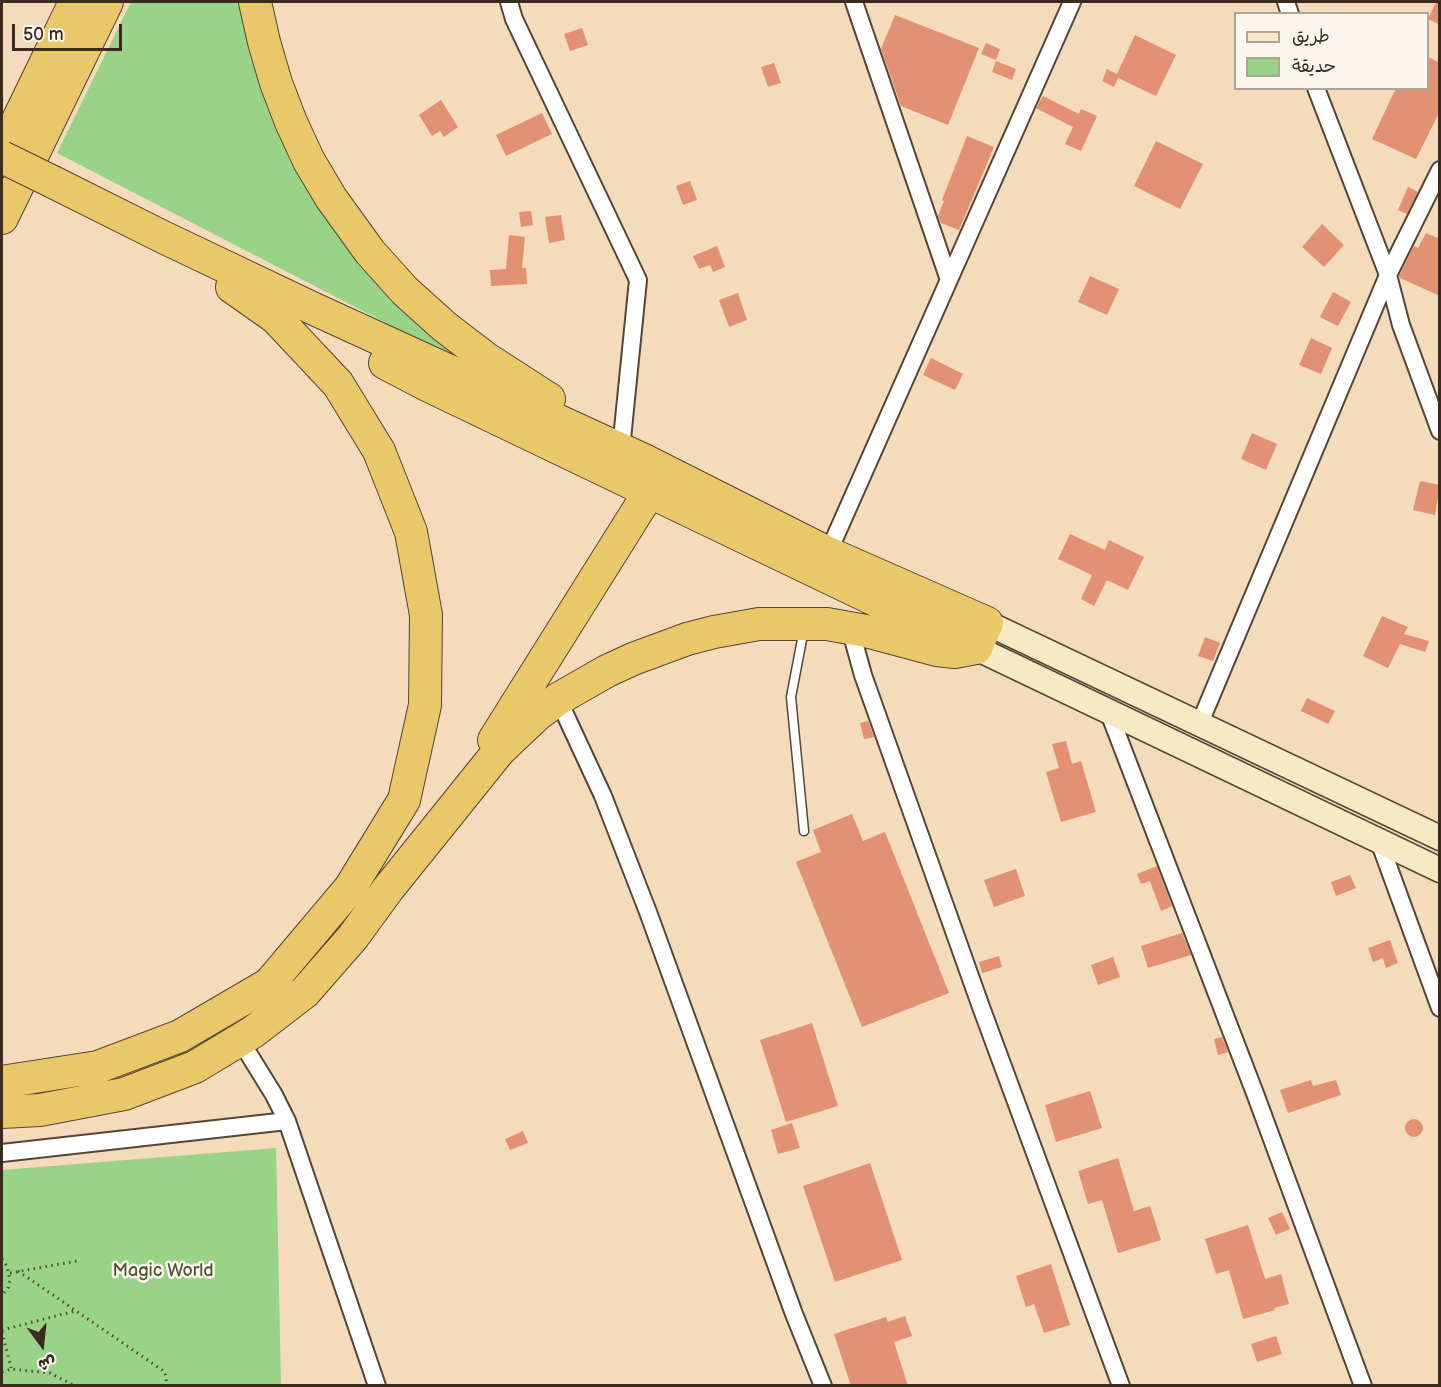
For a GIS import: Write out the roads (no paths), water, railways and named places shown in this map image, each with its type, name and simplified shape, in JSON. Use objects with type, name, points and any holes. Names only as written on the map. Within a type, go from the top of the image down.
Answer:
[{"type":"highway","points":[[75,2],[2,155],[163,237],[312,308],[625,451],[828,553],[982,636]]},
{"type":"highway","points":[[2,218],[107,2]]},
{"type":"highway","points":[[255,2],[273,73],[291,122],[309,161],[331,198],[370,252],[405,291],[445,327],[487,359],[592,426],[650,468],[650,491],[455,805]]},
{"type":"highway","points":[[2,1082],[98,1067],[180,1036],[269,984],[350,888],[404,800],[425,705],[426,615],[411,532],[379,451],[338,384],[276,318],[163,237]]},
{"type":"highway","points":[[312,308],[329,328],[351,345],[427,385],[650,491],[982,636]]},
{"type":"highway","points":[[2,1112],[40,1110],[124,1094],[195,1066],[240,1040],[305,992],[353,937],[387,889],[499,751],[537,715],[558,699],[582,684],[633,659],[687,639],[736,627],[771,623],[805,623],[850,628],[946,652],[965,652],[982,636]]},
{"type":"main road","points":[[982,636],[1199,725],[1440,838]]},
{"type":"main road","points":[[982,636],[1109,713],[1440,870]]},
{"type":"street","points":[[509,2],[514,19],[638,280],[625,451]]},
{"type":"street","points":[[854,2],[949,280]]},
{"type":"street","points":[[828,553],[1072,2]]},
{"type":"street","points":[[1317,90],[1388,275],[1401,325],[1440,431]]},
{"type":"street","points":[[1199,725],[1388,275],[1440,170]]},
{"type":"street","points":[[850,628],[863,675],[988,1027],[1121,1386]]},
{"type":"street","points":[[558,699],[603,796],[648,912],[794,1314],[823,1386]]},
{"type":"street","points":[[1109,713],[1256,1096],[1363,1386]]},
{"type":"street","points":[[1379,841],[1440,1008]]},
{"type":"street","points":[[240,1040],[274,1095],[287,1121],[376,1386]]},
{"type":"street","points":[[2,1153],[287,1121]]},
{"type":"lane","points":[[804,831],[791,697],[805,623]]},
{"type":"park label","name":"Magic World","points":[[163,1271]]}]
